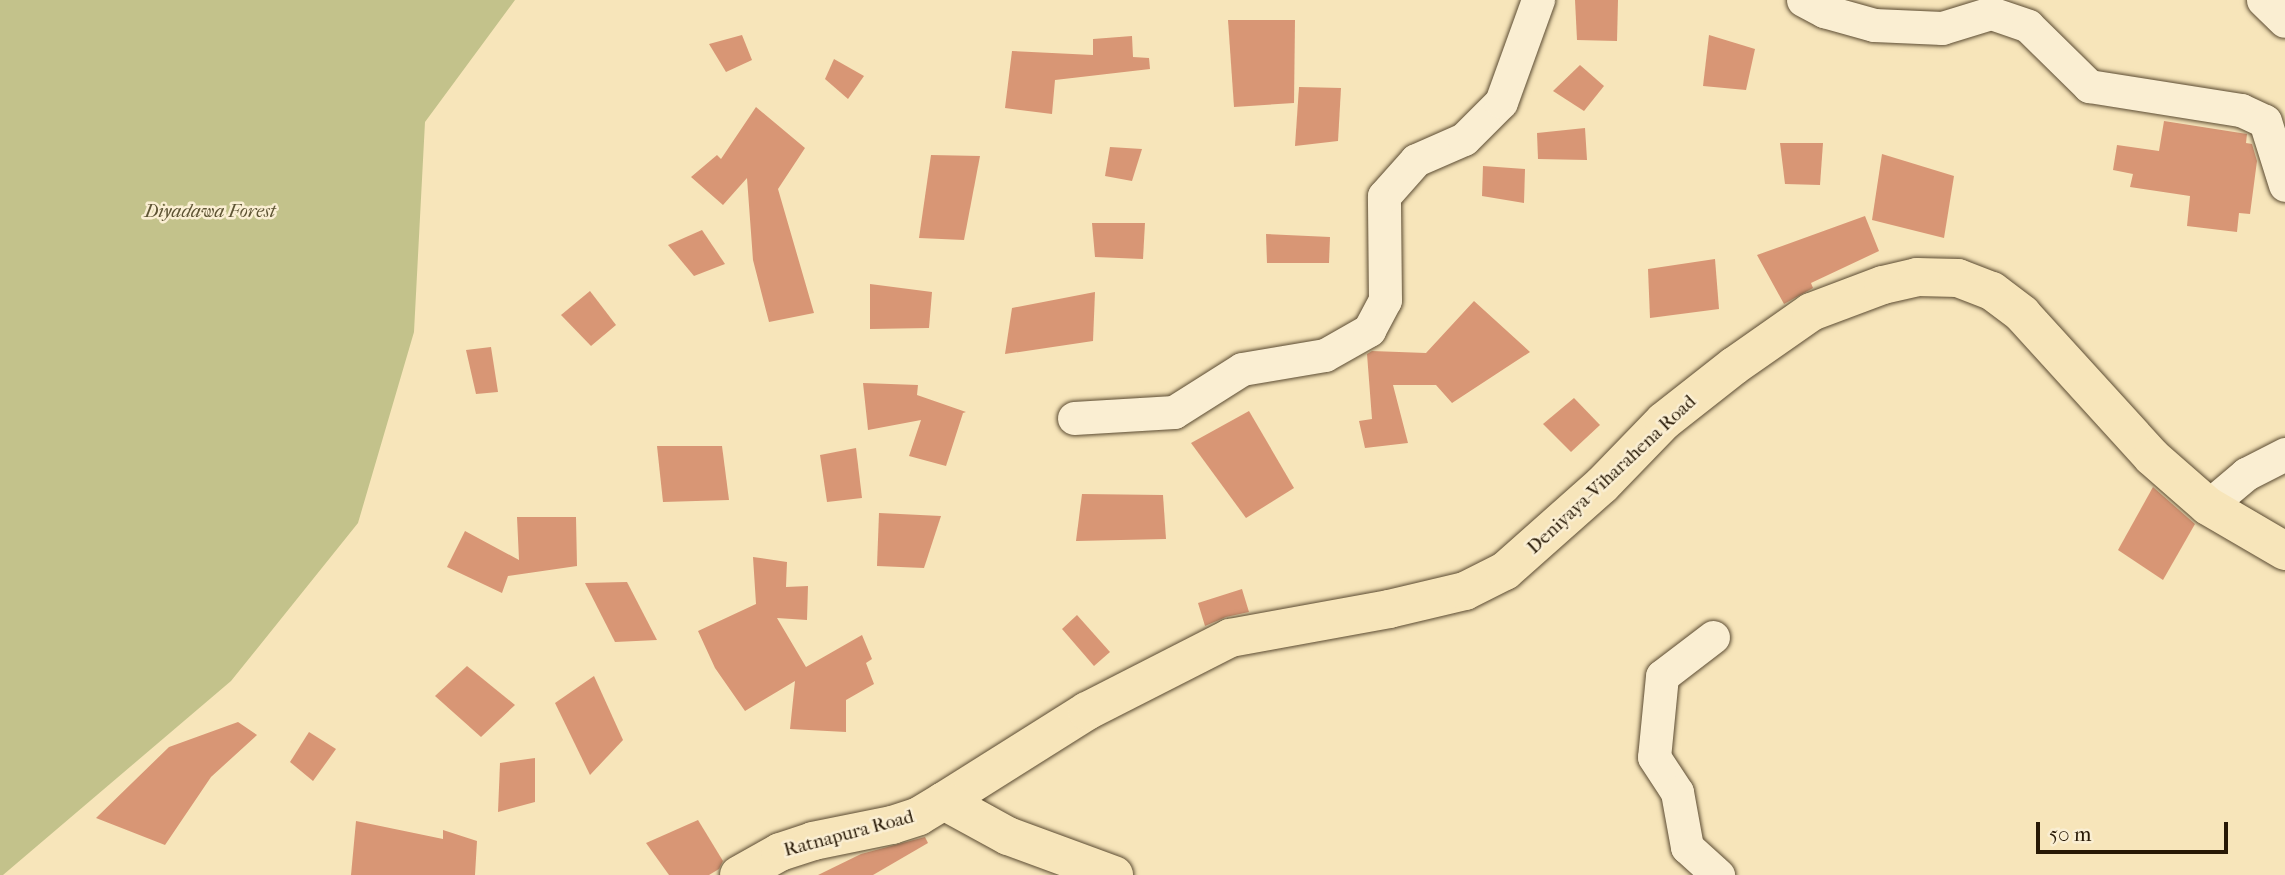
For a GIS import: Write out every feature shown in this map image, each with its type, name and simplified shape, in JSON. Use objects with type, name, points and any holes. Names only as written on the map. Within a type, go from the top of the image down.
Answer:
[{"type":"main road","name":"Deniyaya-Viharahena Road","points":[[944,801],[1087,711],[1230,638],[1389,609],[1465,591],[1505,571],[1602,485],[1664,421],[1734,366],[1811,312],[1883,285],[1917,277],[1958,278],[1992,291],[2022,314],[2152,457],[2208,506],[2285,551]]},
{"type":"main road","name":"Ratnapura Road","points":[[739,875],[780,852],[813,841],[857,834],[910,819],[944,801]]},
{"type":"main road","points":[[944,801],[1009,836],[1114,875]]},
{"type":"street","points":[[1074,418],[1174,412],[1242,369],[1325,355],[1368,330],[1385,300],[1384,196],[1416,160],[1464,139],[1501,102],[1538,0]]},
{"type":"street","points":[[1804,0],[1825,12],[1874,25],[1942,28],[1991,13],[2028,26],[2089,86],[2241,110],[2265,121],[2285,185]]},
{"type":"street","points":[[2263,0],[2285,21]]},
{"type":"street","points":[[2208,506],[2246,474],[2285,454]]},
{"type":"street","points":[[1713,637],[1662,676],[1654,757],[1678,792],[1687,847],[1718,875]]},
{"type":"green space","name":"Diyadawa Forest","points":[[0,0],[515,0],[425,122],[414,332],[358,523],[231,681],[3,875],[0,875]]},
{"type":"building","points":[[1575,0],[1618,0],[1617,41],[1577,40]]},
{"type":"building","points":[[1228,20],[1295,20],[1294,103],[1234,107]]},
{"type":"building","points":[[742,35],[752,60],[726,72],[709,44]]},
{"type":"building","points":[[1709,35],[1755,49],[1746,90],[1703,86]]},
{"type":"building","points":[[1132,36],[1133,57],[1149,58],[1150,69],[1055,80],[1052,114],[1005,108],[1012,51],[1093,55],[1093,39]]},
{"type":"building","points":[[834,59],[864,76],[848,99],[825,79]]},
{"type":"building","points":[[1580,65],[1604,86],[1584,111],[1553,91]]},
{"type":"building","points":[[1299,87],[1341,88],[1338,141],[1295,146]]},
{"type":"building","points":[[756,107],[805,148],[778,189],[814,313],[769,322],[753,260],[747,178],[723,205],[691,177],[717,155],[721,159]]},
{"type":"building","points":[[2164,121],[2247,134],[2246,143],[2252,144],[2257,161],[2250,214],[2239,213],[2237,232],[2187,226],[2190,196],[2130,187],[2133,174],[2113,170],[2117,145],[2159,151]]},
{"type":"building","points":[[1585,128],[1587,160],[1538,159],[1537,133]]},
{"type":"building","points":[[1780,143],[1823,143],[1820,185],[1785,184]]},
{"type":"building","points":[[1110,147],[1142,149],[1132,181],[1105,176]]},
{"type":"building","points":[[1882,154],[1954,176],[1944,238],[1872,220]]},
{"type":"building","points":[[931,155],[980,156],[964,240],[919,238]]},
{"type":"building","points":[[1483,166],[1525,169],[1524,203],[1482,196]]},
{"type":"building","points":[[1865,216],[1879,251],[1811,283],[1813,288],[1784,304],[1757,255]]},
{"type":"building","points":[[1092,223],[1145,223],[1143,259],[1095,257]]},
{"type":"building","points":[[702,230],[725,264],[694,276],[668,245]]},
{"type":"building","points":[[1266,234],[1330,237],[1329,263],[1267,263]]},
{"type":"building","points":[[1715,259],[1719,309],[1650,318],[1648,269]]},
{"type":"building","points":[[870,284],[932,292],[929,328],[870,329]]},
{"type":"building","points":[[590,291],[616,325],[591,346],[561,315]]},
{"type":"building","points":[[1095,292],[1093,341],[1005,354],[1012,308]]},
{"type":"building","points":[[1474,301],[1530,352],[1452,403],[1436,385],[1393,385],[1408,443],[1365,448],[1359,421],[1372,419],[1367,354],[1372,351],[1426,353]]},
{"type":"building","points":[[491,347],[498,392],[476,394],[466,350]]},
{"type":"building","points":[[863,383],[918,385],[917,395],[966,412],[963,413],[946,466],[909,456],[921,420],[868,430]]},
{"type":"building","points":[[1574,398],[1600,425],[1571,452],[1543,424]]},
{"type":"building","points":[[1249,411],[1294,488],[1246,518],[1191,443]]},
{"type":"building","points":[[657,446],[722,446],[729,500],[663,502]]},
{"type":"building","points":[[856,448],[862,498],[827,502],[820,455]]},
{"type":"building","points":[[2153,487],[2195,524],[2163,580],[2118,550]]},
{"type":"building","points":[[1082,494],[1163,495],[1166,539],[1076,541]]},
{"type":"building","points":[[879,513],[941,516],[924,568],[877,566]]},
{"type":"building","points":[[517,517],[576,517],[577,566],[508,576],[502,593],[447,567],[465,531],[519,560]]},
{"type":"building","points":[[753,557],[787,562],[786,587],[808,586],[807,620],[777,618],[806,667],[862,635],[872,659],[866,663],[874,684],[846,700],[846,732],[790,729],[795,681],[745,711],[715,668],[698,631],[756,604]]},
{"type":"building","points":[[627,582],[657,640],[615,642],[585,583]]},
{"type":"building","points":[[1242,589],[1249,612],[1226,617],[1205,626],[1198,603]]},
{"type":"building","points":[[1077,615],[1110,652],[1094,666],[1062,629]]},
{"type":"building","points":[[467,666],[515,705],[481,737],[435,696]]},
{"type":"building","points":[[594,676],[623,740],[590,775],[555,703]]},
{"type":"building","points":[[238,722],[257,735],[211,777],[165,845],[96,818],[169,747]]},
{"type":"building","points":[[309,732],[336,749],[313,781],[290,762]]},
{"type":"building","points":[[535,758],[535,802],[498,812],[500,763]]},
{"type":"building","points":[[698,820],[723,861],[719,869],[709,875],[669,875],[646,843]]},
{"type":"building","points":[[356,821],[443,839],[443,830],[477,841],[475,875],[351,875]]},
{"type":"building","points":[[925,837],[928,843],[873,875],[818,875],[861,854]]}]
